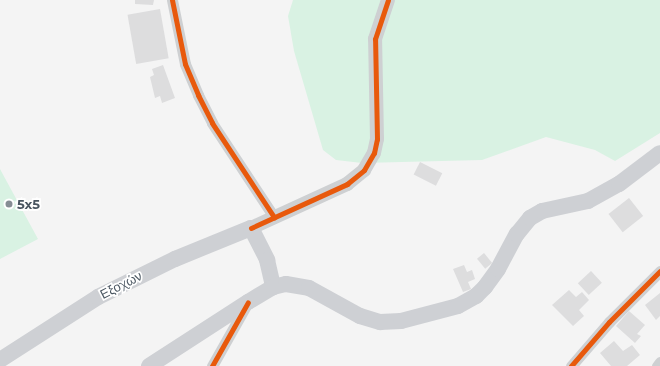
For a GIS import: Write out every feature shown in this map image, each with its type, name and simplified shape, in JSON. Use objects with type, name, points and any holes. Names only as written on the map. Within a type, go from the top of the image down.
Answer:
[{"type":"main road","points":[[149,366],[248,302],[274,287],[286,284],[303,286],[360,316],[380,322],[401,321],[454,308],[471,300],[485,287],[498,270],[517,234],[530,218],[542,211],[588,201],[619,184],[660,154]]},
{"type":"main road","points":[[251,228],[267,260],[274,287]]},
{"type":"main road","name":"Εξοχών","points":[[0,360],[98,296],[174,259],[251,228]]},
{"type":"street","points":[[172,0],[185,64],[198,95],[212,123],[274,217]]},
{"type":"street","points":[[251,228],[347,184],[364,170],[374,153],[377,139],[376,39],[388,0]]},
{"type":"street","points":[[571,366],[623,308],[660,271]]},
{"type":"street","points":[[212,366],[248,302]]},
{"type":"street","points":[[657,366],[660,362]]},
{"type":"green space","points":[[293,0],[660,0],[660,133],[615,161],[595,150],[546,137],[482,160],[362,163],[336,160],[323,150],[294,51],[288,16]]},
{"type":"green space","name":"5x5","points":[[0,169],[38,239],[0,259]]},
{"type":"building","points":[[135,0],[154,0],[153,5],[135,4]]},
{"type":"building","points":[[160,9],[169,58],[136,64],[128,15]]},
{"type":"building","points":[[163,65],[175,98],[162,103],[160,96],[155,98],[150,77],[154,75],[152,69]]},
{"type":"building","points":[[420,162],[442,173],[436,186],[414,174]]},
{"type":"building","points":[[629,198],[643,216],[623,232],[609,214]]},
{"type":"building","points":[[484,253],[492,263],[485,269],[477,259]]},
{"type":"building","points":[[464,265],[467,272],[472,270],[475,279],[468,282],[471,289],[463,292],[453,269]]},
{"type":"building","points":[[591,271],[602,283],[589,295],[578,283]]},
{"type":"building","points":[[569,290],[576,297],[582,292],[589,300],[579,310],[584,316],[573,326],[552,305]]},
{"type":"building","points":[[660,293],[660,316],[656,320],[645,305]]},
{"type":"building","points":[[629,311],[645,325],[637,334],[641,336],[635,343],[616,326]]},
{"type":"building","points":[[614,341],[623,351],[632,345],[640,355],[627,366],[611,366],[600,353]]},
{"type":"cycle path","points":[[172,0],[185,64],[198,95],[212,123],[274,217]]},
{"type":"cycle path","points":[[251,228],[347,184],[364,170],[374,153],[377,139],[375,39],[388,0]]},
{"type":"cycle path","points":[[571,366],[609,322],[660,271]]},
{"type":"cycle path","points":[[212,366],[248,302]]},
{"type":"place","name":"5x5","points":[[9,204]]}]
